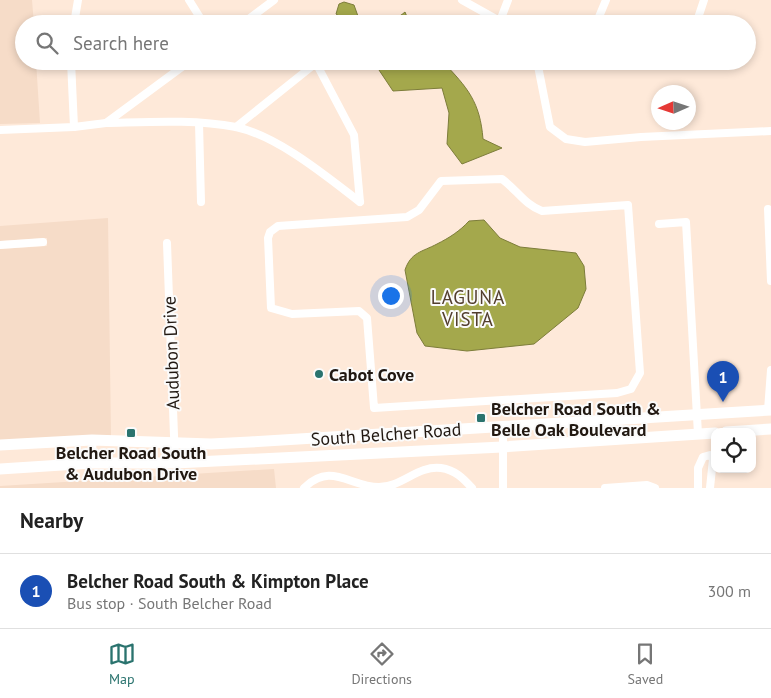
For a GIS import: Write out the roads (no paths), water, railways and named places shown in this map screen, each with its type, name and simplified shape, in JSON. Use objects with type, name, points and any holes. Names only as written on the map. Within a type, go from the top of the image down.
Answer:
[{"type":"main road","name":"South Belcher Road","points":[[0,445],[92,440],[174,443],[250,442],[769,410]]},
{"type":"main road","points":[[756,430],[771,429]]},
{"type":"main road","name":"South Belcher Road","points":[[0,469],[93,464],[175,463],[502,446],[711,432]]},
{"type":"street","points":[[76,15],[78,0]]},
{"type":"street","points":[[188,0],[198,15]]},
{"type":"street","points":[[254,15],[274,0]]},
{"type":"street","points":[[462,0],[490,15]]},
{"type":"street","points":[[505,15],[508,0]]},
{"type":"street","points":[[600,15],[606,0]]},
{"type":"street","points":[[699,15],[704,0]]},
{"type":"street","points":[[71,70],[74,127]]},
{"type":"street","points":[[106,123],[178,70]]},
{"type":"street","points":[[236,127],[307,70]]},
{"type":"street","points":[[0,130],[74,127],[106,123],[199,123],[236,127],[274,143],[310,164],[360,202],[354,135],[320,70]]},
{"type":"street","points":[[539,70],[550,127],[566,139],[585,142],[641,137],[771,131]]},
{"type":"street","points":[[199,123],[201,202]]},
{"type":"street","points":[[502,179],[512,186],[530,206],[542,211],[628,205],[640,373],[631,389],[617,393],[502,400],[374,408],[367,318],[359,311],[292,314],[271,308],[268,238],[270,232],[278,226],[407,217],[419,210],[441,181],[502,179]]},
{"type":"street","points":[[768,209],[771,282]]},
{"type":"street","points":[[658,224],[686,222],[698,434]]},
{"type":"street","points":[[0,245],[43,242]]},
{"type":"street","name":"Audubon Drive","points":[[167,243],[175,463]]},
{"type":"street","points":[[769,410],[771,370]]},
{"type":"street","points":[[503,426],[503,488]]},
{"type":"street","points":[[92,440],[93,464]]},
{"type":"street","points":[[698,488],[698,468],[703,457],[710,455],[713,459],[710,488]]},
{"type":"street","points":[[304,488],[311,481],[324,476],[336,475],[368,486],[392,486],[414,474],[438,468],[450,470],[462,476],[472,488]]},
{"type":"street","points":[[605,488],[647,485],[656,488]]},
{"type":"place","name":"Cabot Cove","points":[[319,374]]},
{"type":"place","name":"Belcher Road South & Kimpton Place","points":[[723,402]]},
{"type":"place","name":"Belcher Road South & Belle Oak Boulevard","points":[[481,418]]},
{"type":"place","name":"Belcher Road South & Audubon Drive","points":[[131,433]]},
{"type":"district","name":"LAGUNA VISTA","points":[[468,308]]}]
